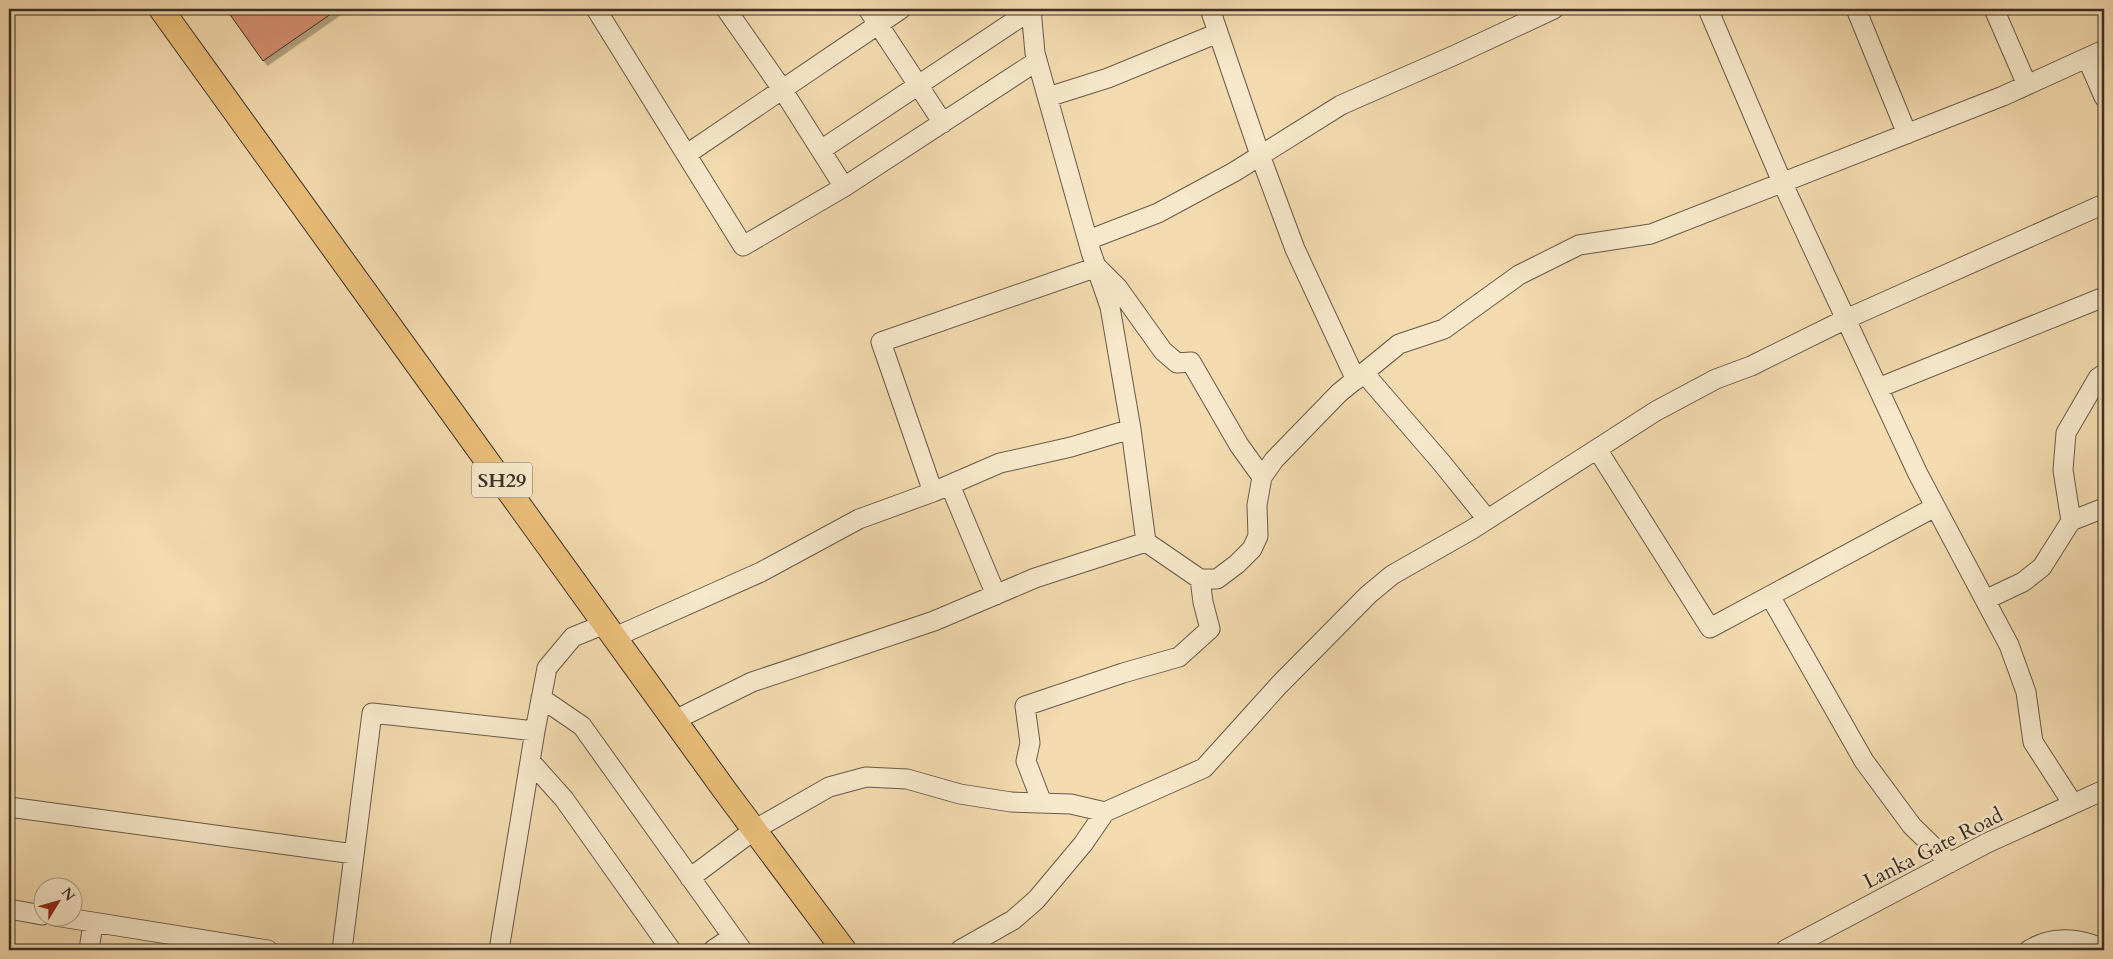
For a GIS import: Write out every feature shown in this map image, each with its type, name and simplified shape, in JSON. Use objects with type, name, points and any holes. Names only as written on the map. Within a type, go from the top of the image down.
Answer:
[{"type":"main road","name":"SH29","points":[[161,9],[754,830],[844,950]]},
{"type":"street","points":[[596,9],[744,246],[844,187],[1038,61]]},
{"type":"street","points":[[687,154],[782,90],[873,16],[901,9]]},
{"type":"street","points":[[821,150],[1031,9],[1038,61],[1088,240],[1110,307],[1132,429],[1146,542],[1200,579],[1217,579],[1237,564],[1252,549],[1258,536],[1257,505],[1262,477],[1274,460],[1340,393],[1399,344],[1444,329],[1519,275],[1579,245],[1651,234],[1906,134],[2027,85],[2096,54],[2104,97]]},
{"type":"street","points":[[1210,9],[1260,155],[1295,249],[1360,376],[1441,462],[1487,519]]},
{"type":"street","points":[[1088,240],[1158,213],[1234,172],[1341,104],[1455,55],[1554,9]]},
{"type":"street","points":[[1708,9],[1782,182],[1878,388],[1935,507],[2009,645],[2026,692],[2033,742],[2073,804]]},
{"type":"street","points":[[1856,9],[1906,134]]},
{"type":"street","points":[[1994,9],[2027,85]]},
{"type":"street","points":[[732,11],[844,187]]},
{"type":"street","points":[[873,16],[943,123]]},
{"type":"street","points":[[1048,97],[1108,78],[1218,33]]},
{"type":"street","points":[[960,950],[1013,920],[1036,900],[1083,844],[1106,812],[1204,768],[1279,685],[1368,595],[1392,575],[1487,519],[1656,411],[1699,388],[1751,366],[1846,319],[2104,204]]},
{"type":"street","points":[[1097,268],[1118,288],[1162,351],[1177,363],[1191,362],[1239,445],[1262,477]]},
{"type":"street","points":[[996,594],[941,488],[881,342],[1097,268]]},
{"type":"street","points":[[1878,388],[2104,297]]},
{"type":"street","points":[[2071,521],[2063,470],[2066,433],[2098,378],[2104,374]]},
{"type":"street","points":[[499,950],[547,668],[574,637],[610,630],[761,572],[859,520],[1000,463],[1071,447],[1132,429]]},
{"type":"street","points":[[1597,449],[1710,628],[1935,507]]},
{"type":"street","points":[[1985,600],[2023,582],[2042,566],[2071,521],[2104,508]]},
{"type":"street","points":[[675,720],[752,682],[934,621],[1035,578],[1146,542]]},
{"type":"street","points":[[1042,803],[1026,761],[1030,743],[1025,706],[1123,673],[1179,657],[1210,629],[1203,602],[1200,579]]},
{"type":"street","points":[[1770,596],[1864,761],[1912,826],[1950,863]]},
{"type":"street","points":[[541,698],[582,726],[737,943],[713,950]]},
{"type":"street","points":[[342,950],[372,713],[535,731]]},
{"type":"street","points":[[530,761],[564,800],[671,950]]},
{"type":"street","points":[[690,878],[754,830],[828,787],[866,776],[908,778],[960,794],[1011,802],[1071,804],[1106,812]]},
{"type":"street","name":"Lanka Gate Road","points":[[1787,950],[1987,843],[2104,790]]},
{"type":"street","points":[[9,807],[354,854]]},
{"type":"street","points":[[9,909],[32,912]]},
{"type":"street","points":[[82,921],[268,950]]},
{"type":"street","points":[[89,950],[94,923]]},
{"type":"street","points":[[2029,950],[2046,942],[2061,940],[2078,940],[2104,950]]},
{"type":"building","points":[[226,9],[338,9],[263,61]]}]
